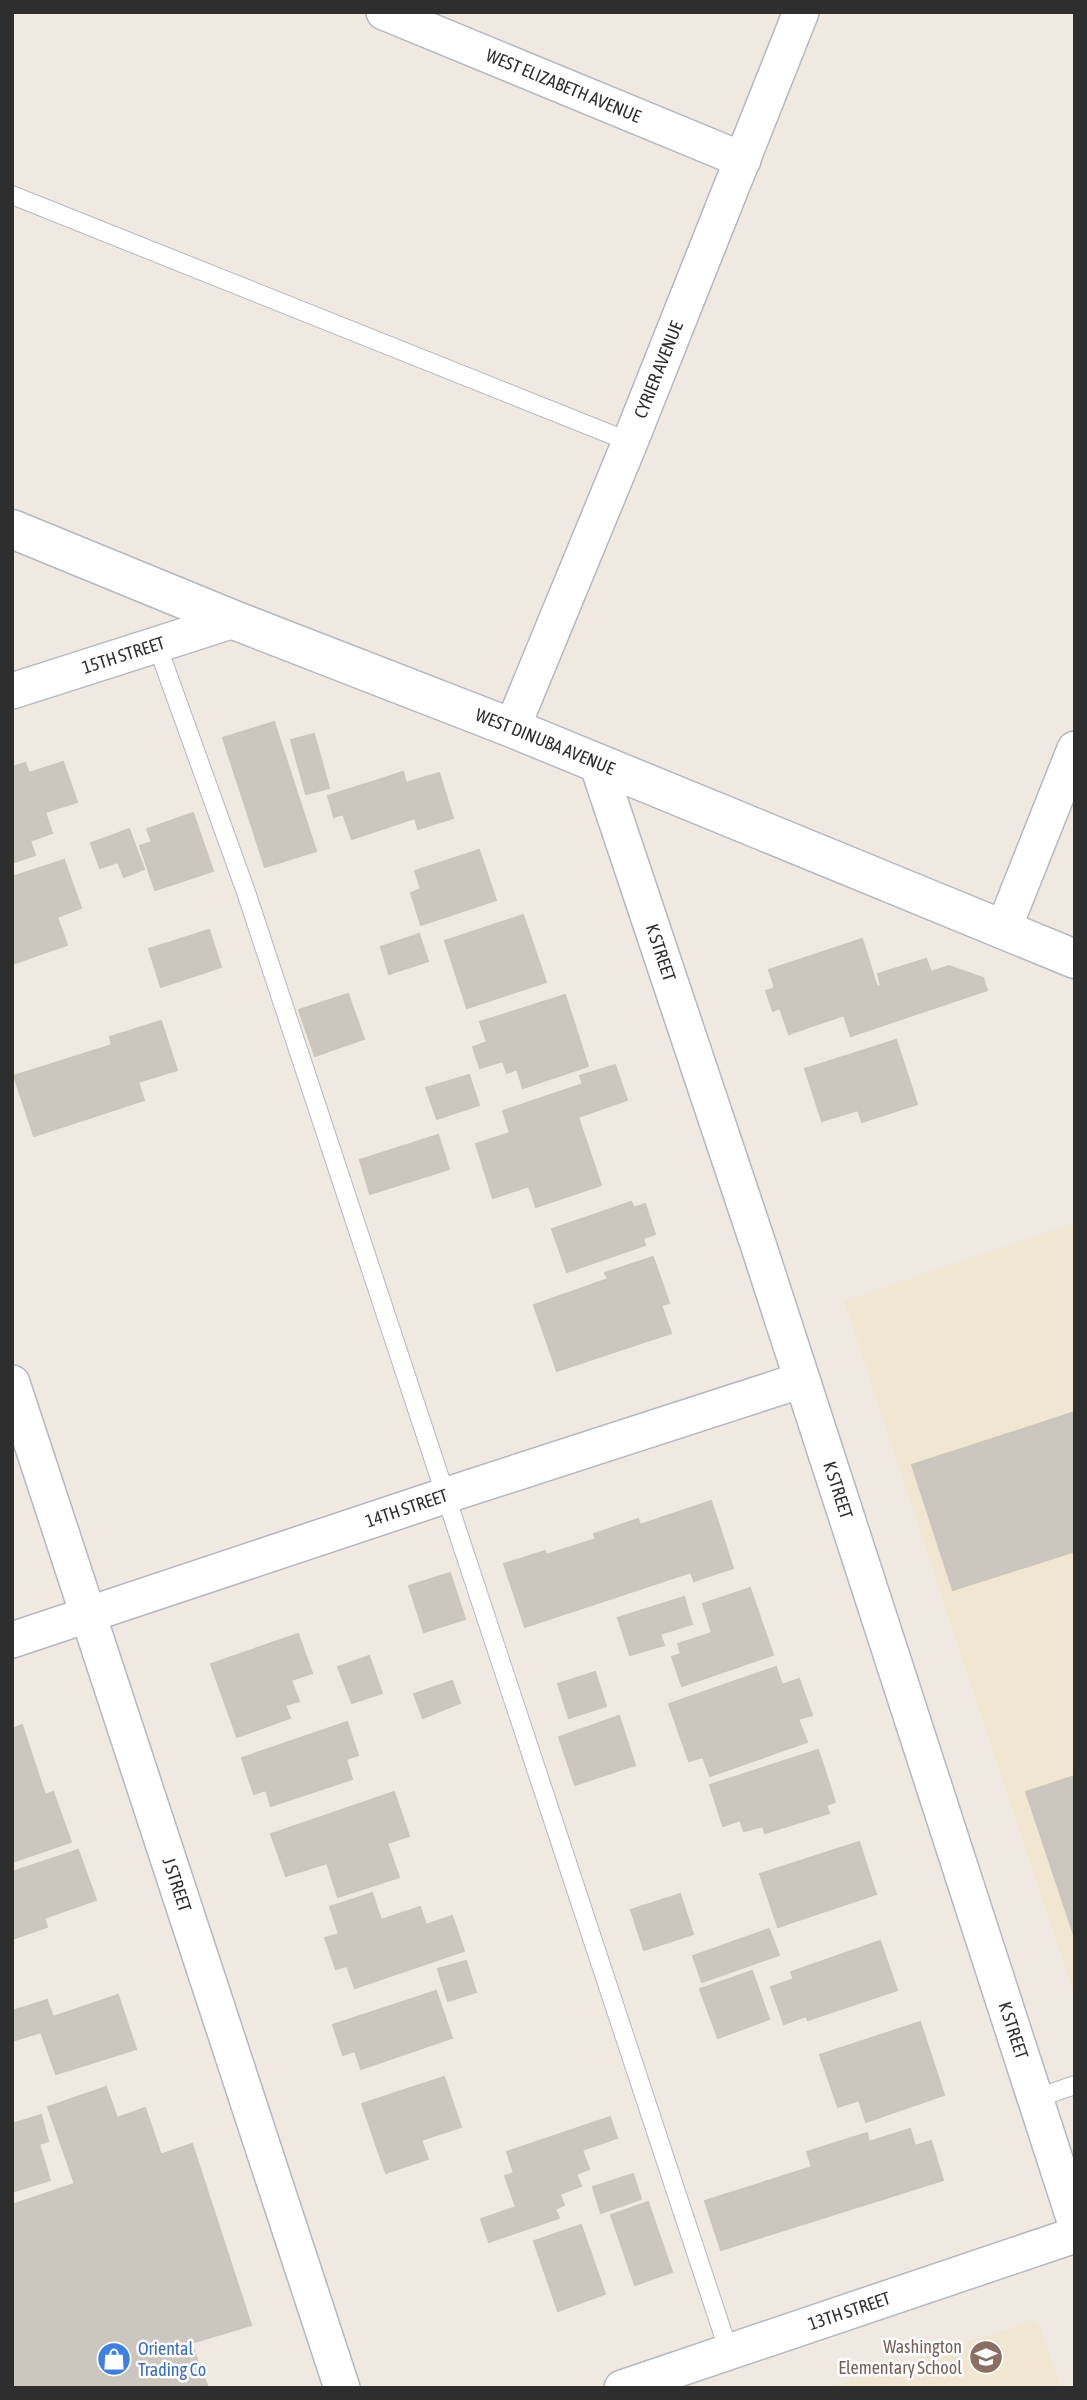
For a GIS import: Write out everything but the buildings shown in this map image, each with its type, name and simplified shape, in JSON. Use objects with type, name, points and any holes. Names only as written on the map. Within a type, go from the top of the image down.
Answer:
[{"type":"street","name":"WEST ELIZABETH AVENUE","points":[[384,12],[743,160]]},
{"type":"street","name":"CYRIER AVENUE","points":[[512,728],[802,12]]},
{"type":"street","name":"WEST DINUBA AVENUE","points":[[12,529],[234,620],[512,728],[1075,959]]},
{"type":"street","name":"15TH STREET","points":[[12,691],[234,620]]},
{"type":"street","points":[[1003,930],[1075,749]]},
{"type":"street","name":"K STREET","points":[[597,763],[759,1247],[1075,2221]]},
{"type":"street","name":"14TH STREET","points":[[12,1640],[802,1380]]},
{"type":"street","name":"J STREET","points":[[12,1383],[342,2388]]},
{"type":"street","name":"13TH STREET","points":[[622,2388],[1075,2235]]},
{"type":"lane","points":[[12,195],[630,442]]},
{"type":"lane","points":[[157,645],[246,892],[729,2352]]},
{"type":"lane","points":[[1037,2098],[1075,2085]]},
{"type":"shaded area","points":[[1075,1223],[1075,1998],[844,1301]]},
{"type":"shaded area","name":"Washington Elementary School","points":[[1035,2320],[1040,2326],[1061,2388],[828,2388]]},
{"type":"place","name":"Washington Elementary School","points":[[986,2357]]},
{"type":"place","name":"Oriental Trading Co","points":[[114,2359]]}]
